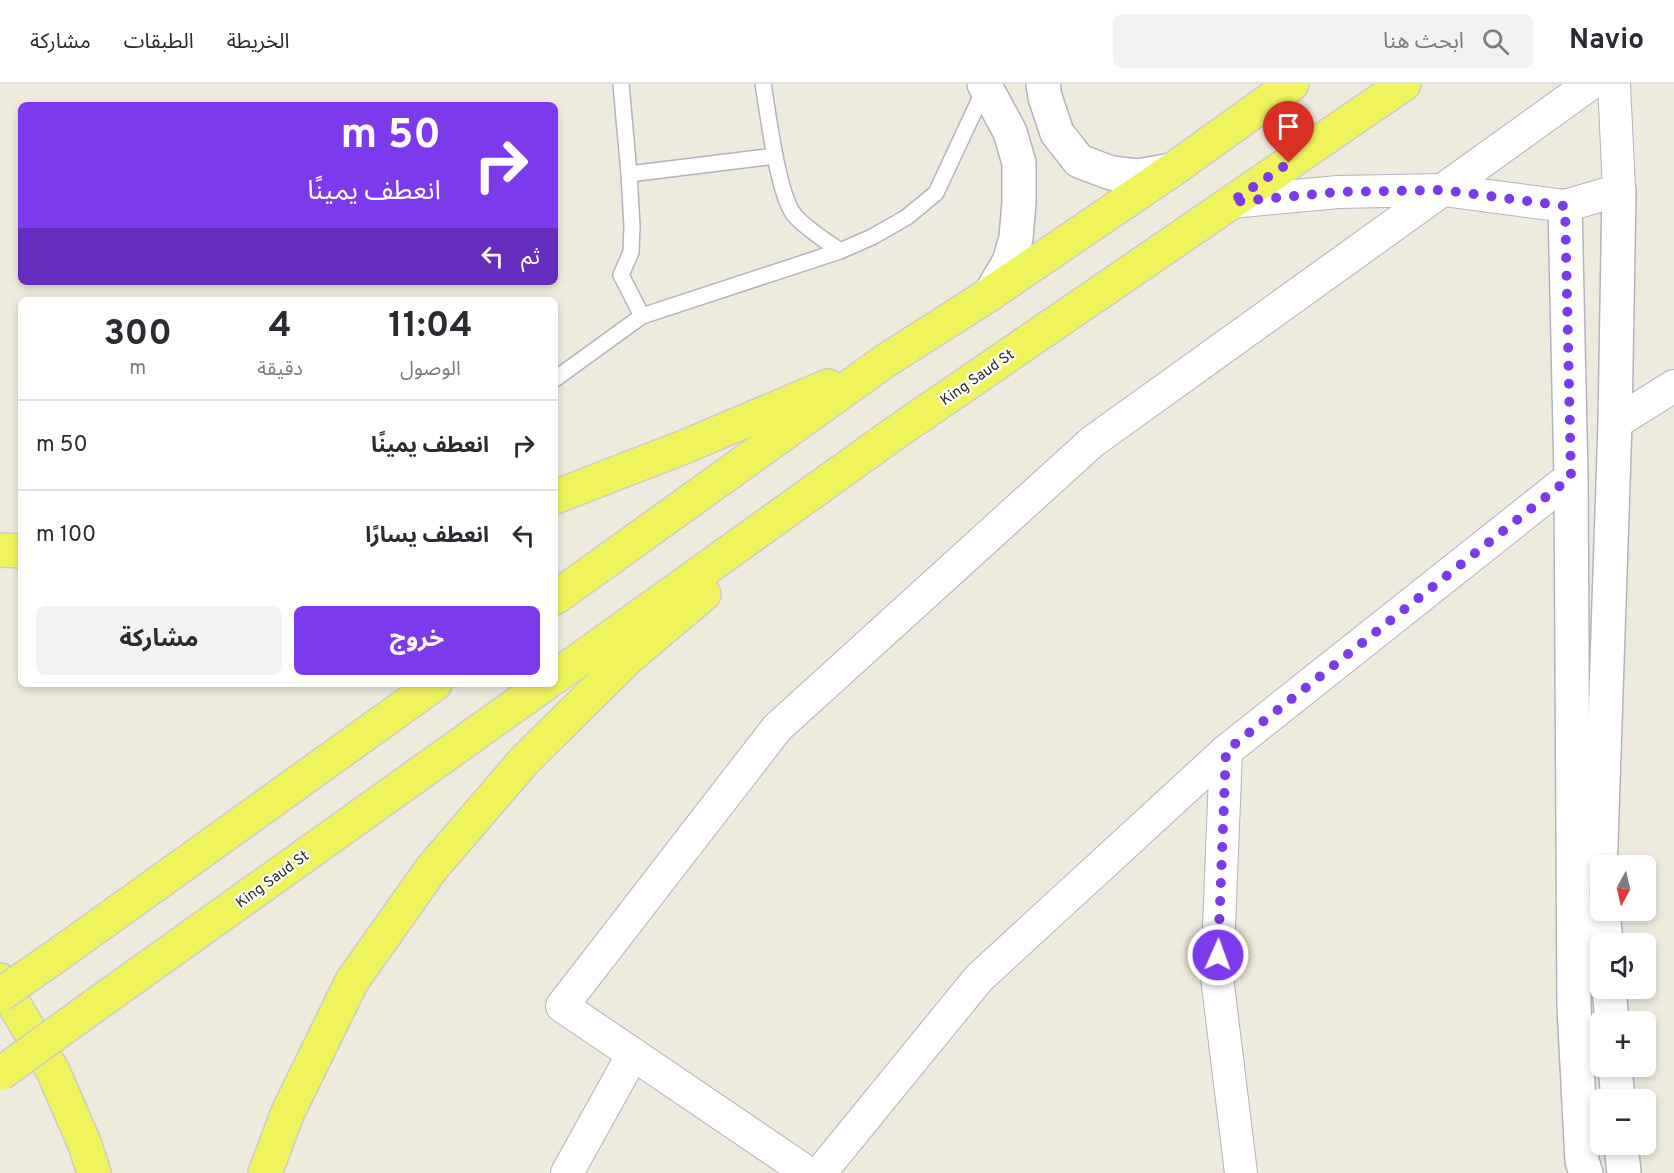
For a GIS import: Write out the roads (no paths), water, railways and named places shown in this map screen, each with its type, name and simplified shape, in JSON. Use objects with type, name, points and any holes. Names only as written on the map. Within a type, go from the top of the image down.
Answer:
[{"type":"main road","points":[[558,596],[885,361],[990,294],[1172,170],[1292,84]]},
{"type":"main road","name":"King Saud St","points":[[558,675],[895,433],[1404,84]]},
{"type":"main road","points":[[558,496],[684,447],[885,361]]},
{"type":"main road","points":[[264,1173],[288,1112],[352,981],[432,867],[524,761],[627,659],[895,433]]},
{"type":"main road","points":[[0,550],[18,551]]},
{"type":"main road","points":[[0,995],[431,687]]},
{"type":"main road","name":"King Saud St","points":[[0,1074],[541,687]]},
{"type":"main road","points":[[0,980],[53,1071],[85,1145],[94,1173]]},
{"type":"street","points":[[1043,84],[1057,133],[1079,161],[1111,173],[1137,176],[1172,170]]},
{"type":"street","points":[[808,1173],[562,1006],[777,728],[1092,442],[1590,84]]},
{"type":"street","points":[[1601,855],[1615,423],[1619,190],[1614,84]]},
{"type":"street","points":[[985,86],[1010,132],[1019,163],[1016,238],[1009,262],[990,294]]},
{"type":"street","points":[[1231,202],[1338,192],[1443,190],[1565,206],[1619,190]]},
{"type":"street","points":[[1565,206],[1571,477],[1574,1007],[1582,1161],[1586,1173]]},
{"type":"street","points":[[1615,423],[1674,386]]},
{"type":"street","points":[[820,1173],[979,978],[1226,751],[1571,477]]},
{"type":"street","points":[[1226,751],[1217,977],[1234,1167]]},
{"type":"street","points":[[567,1173],[633,1054]]},
{"type":"street","points":[[1622,1155],[1624,1173]]},
{"type":"lane","points":[[621,84],[632,226],[631,252],[621,275],[642,316]]},
{"type":"lane","points":[[763,84],[775,156],[787,201],[795,216],[840,251]]},
{"type":"lane","points":[[558,377],[642,316],[840,251],[872,237],[907,217],[936,193],[985,86]]},
{"type":"lane","points":[[629,174],[775,156]]}]
